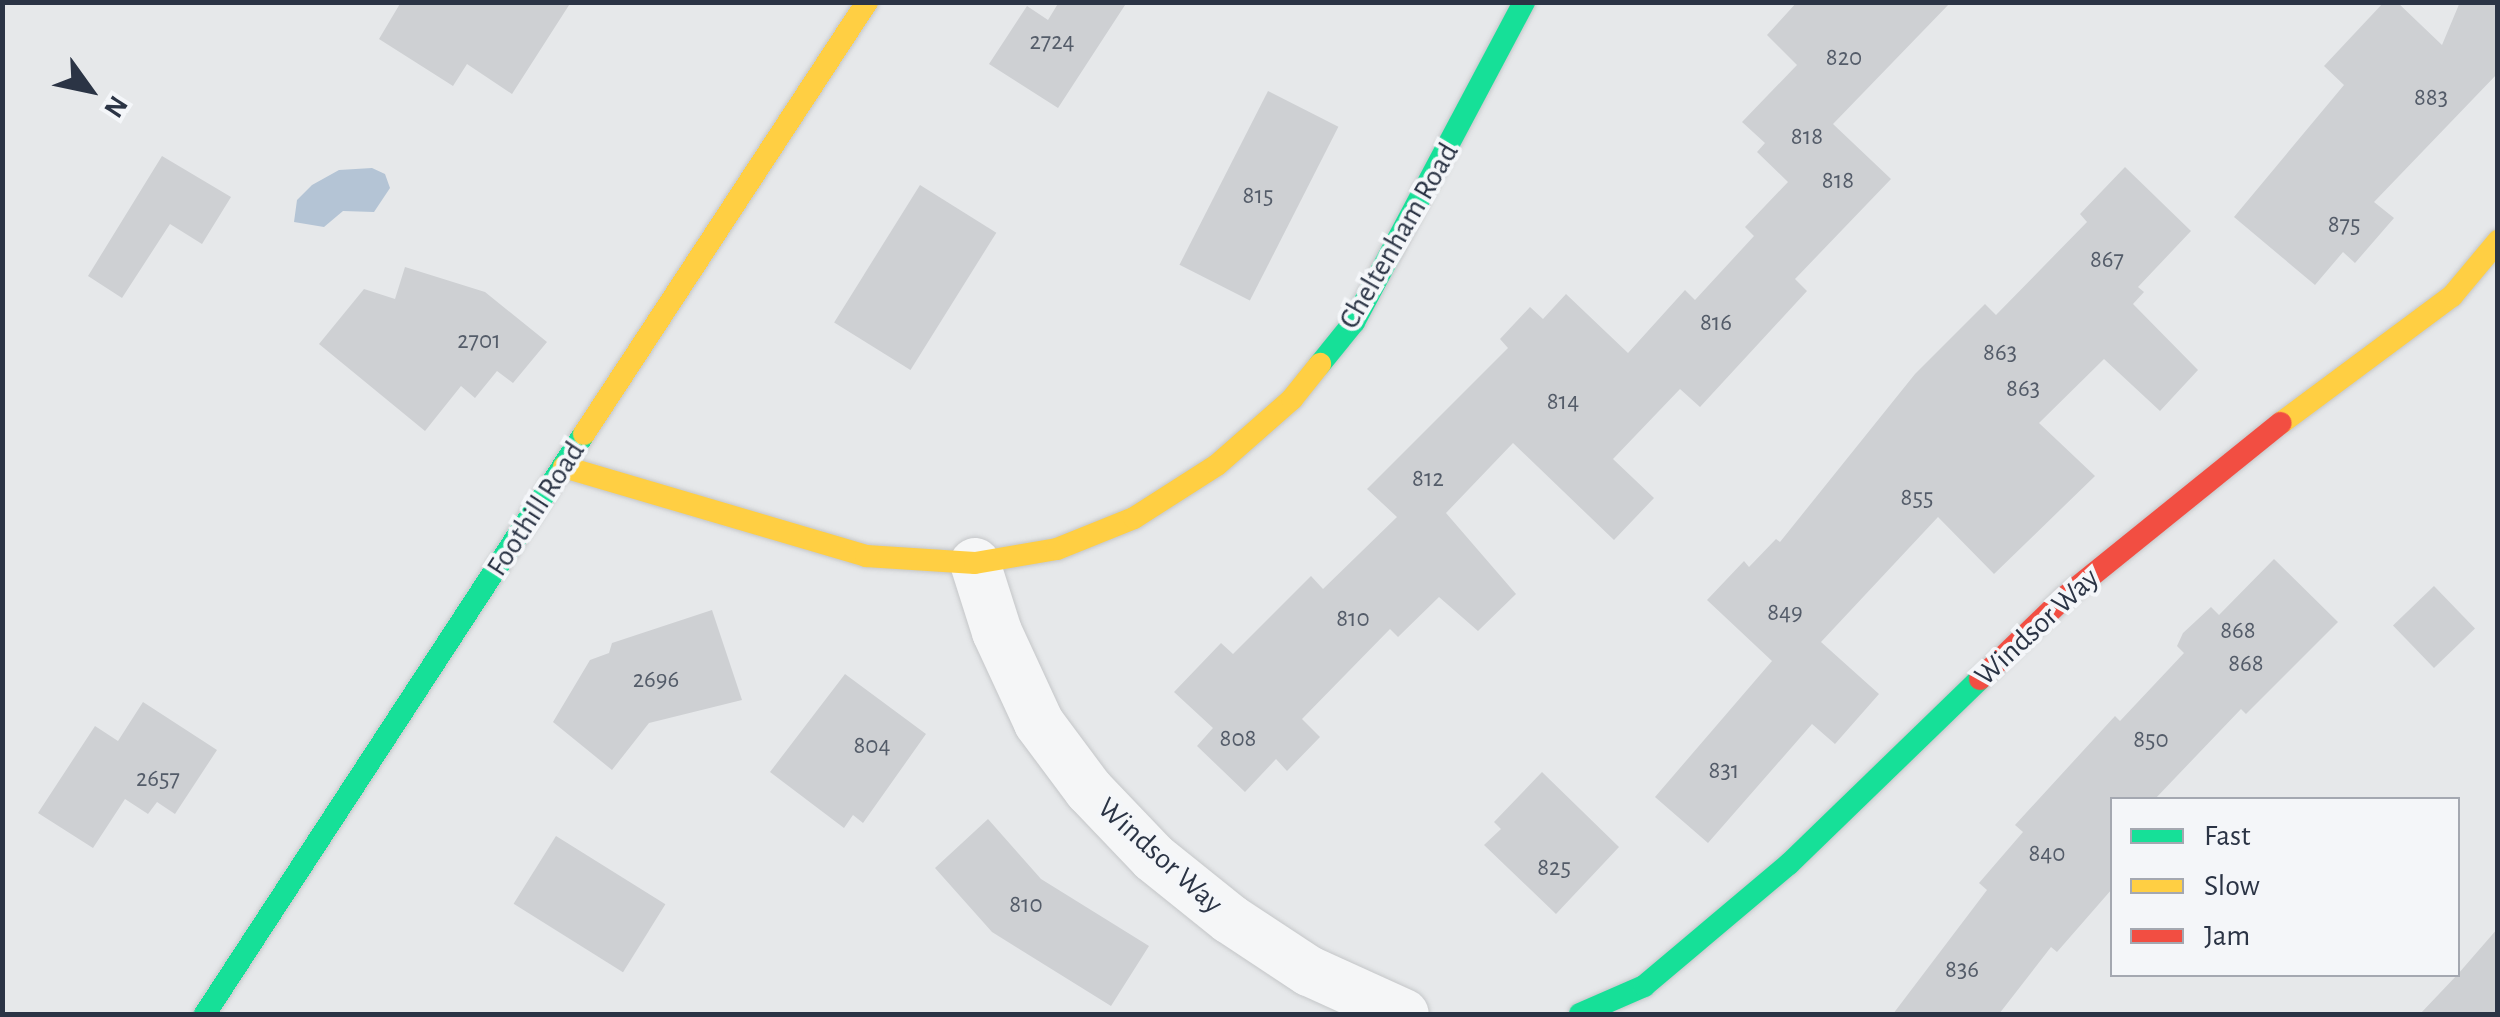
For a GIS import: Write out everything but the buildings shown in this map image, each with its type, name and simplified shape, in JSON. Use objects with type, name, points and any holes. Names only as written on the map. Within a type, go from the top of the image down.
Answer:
[{"type":"street","name":"Foothill Road","points":[[206,1014],[867,2]]},
{"type":"street","name":"Cheltenham Road","points":[[564,467],[866,556],[975,563],[1057,549],[1134,518],[1217,465],[1292,399],[1389,267],[1524,2]]},
{"type":"street","name":"Windsor Way","points":[[1580,1014],[1644,986],[1760,889],[2065,596],[2198,485],[2452,296],[2498,241]]},
{"type":"street","name":"Windsor Way","points":[[975,563],[1039,723],[1088,790],[1154,858],[1230,919],[1308,971],[1404,1014]]},
{"type":"water","points":[[372,168],[385,174],[390,188],[374,212],[343,211],[324,227],[294,222],[297,200],[312,185],[339,170]]},
{"type":"traffic: fast","points":[[1320,364],[1354,322],[1524,2]]},
{"type":"traffic: fast","points":[[205,1014],[584,434]]},
{"type":"traffic: fast","points":[[1580,1014],[1644,986],[1789,864],[1980,679]]},
{"type":"traffic: slow","points":[[584,434],[867,2]]},
{"type":"traffic: slow","points":[[2281,423],[2452,296],[2498,241]]},
{"type":"traffic: slow","points":[[564,467],[866,556],[975,563],[1057,549],[1134,518],[1217,465],[1292,399],[1320,364]]},
{"type":"traffic: jam","points":[[1980,679],[2065,597],[2281,423]]}]
